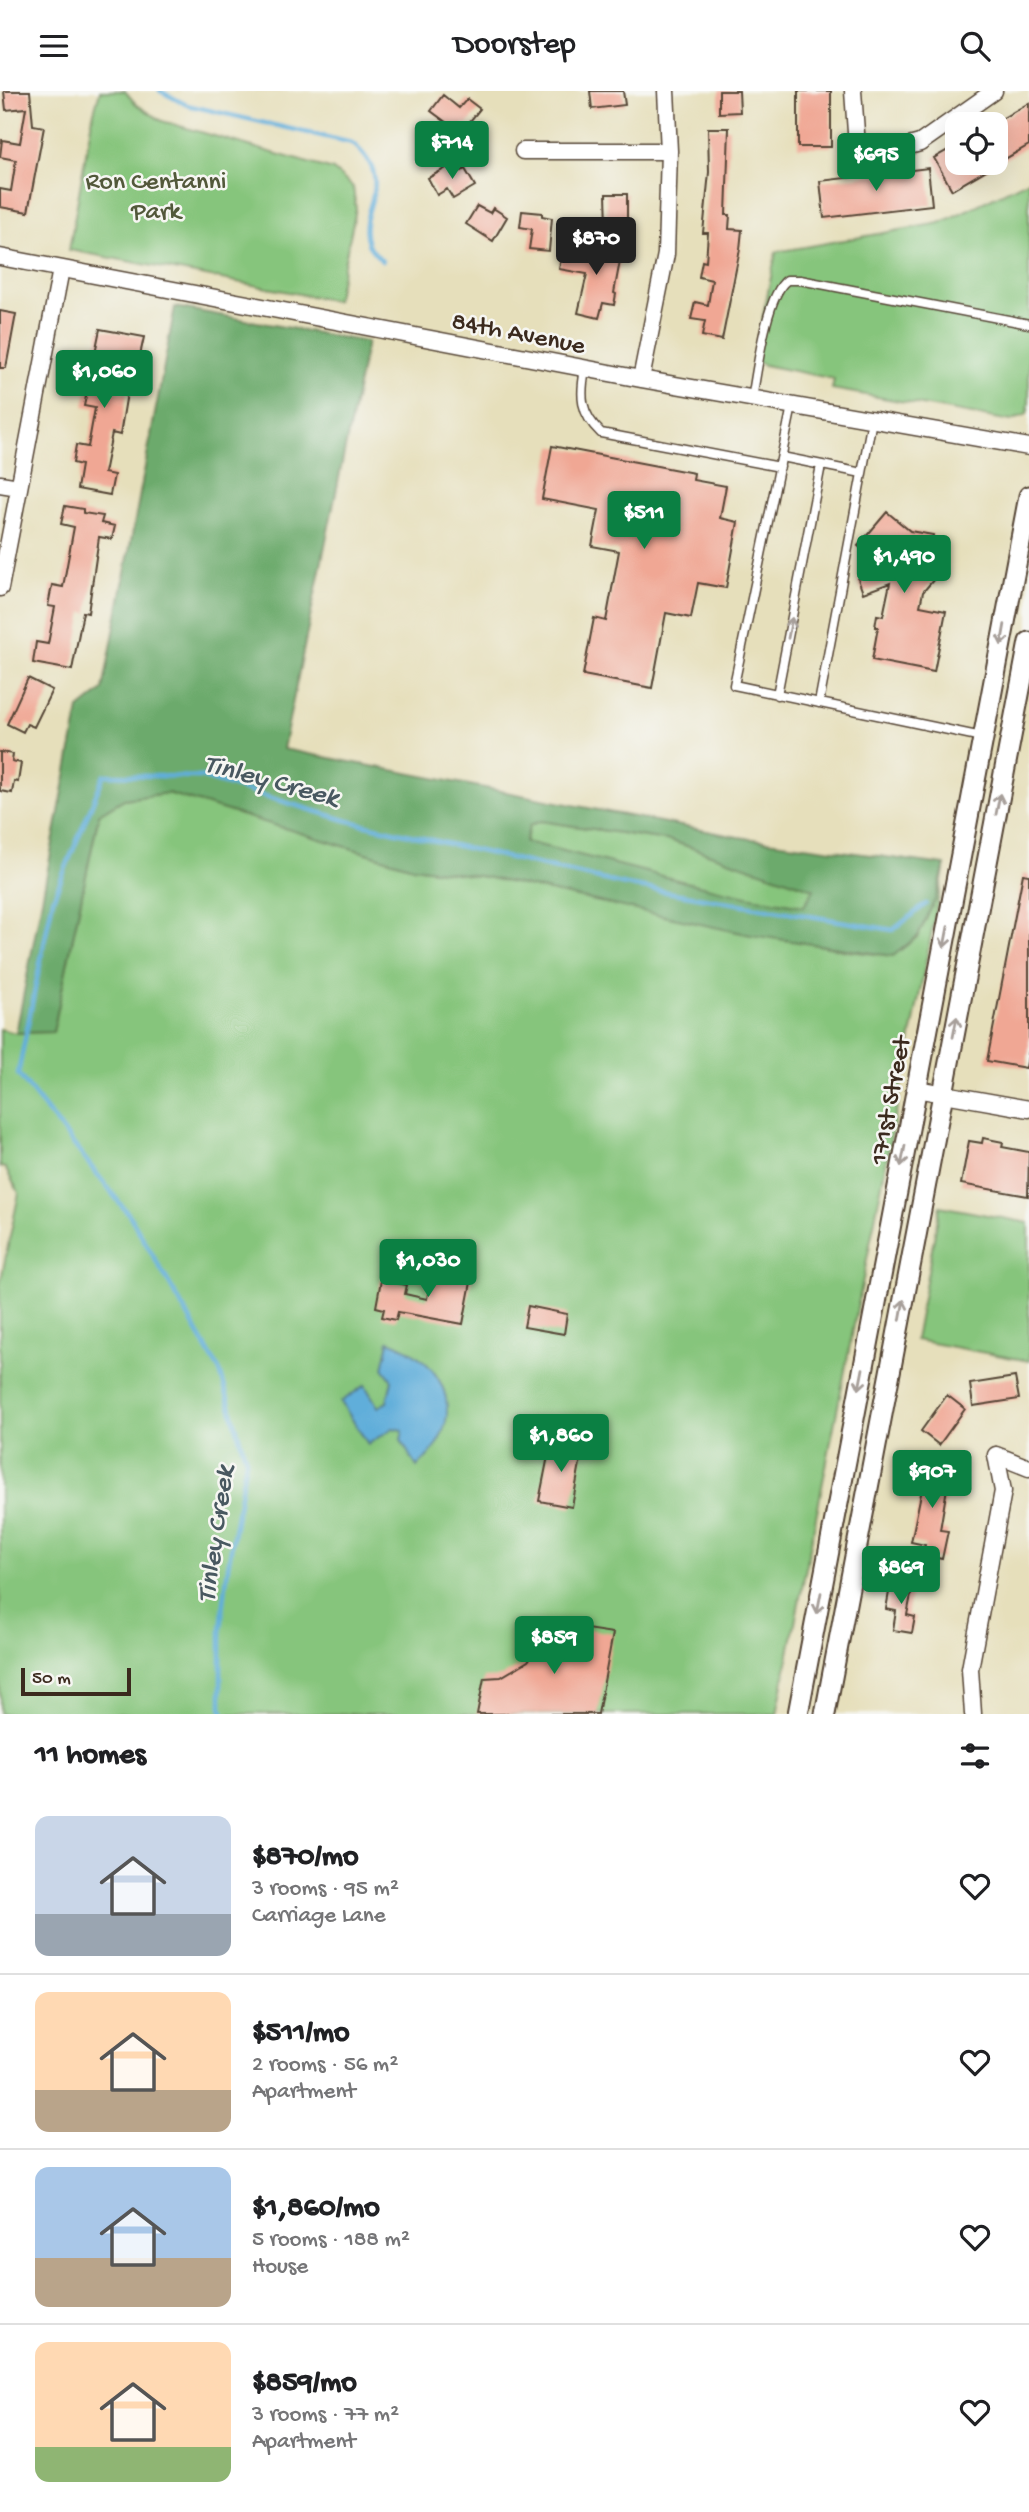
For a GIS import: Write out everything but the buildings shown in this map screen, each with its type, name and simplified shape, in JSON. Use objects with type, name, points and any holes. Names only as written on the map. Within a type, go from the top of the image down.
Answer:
[{"type":"street","points":[[641,379],[666,254],[669,151],[666,91]]},
{"type":"street","points":[[853,91],[857,146],[887,152],[920,143],[994,91]]},
{"type":"street","points":[[523,151],[669,151]]},
{"type":"street","name":"84th Avenue","points":[[0,257],[586,369],[1029,447]]},
{"type":"street","points":[[0,589],[61,269]]},
{"type":"street","points":[[0,484],[19,487]]},
{"type":"street","name":"171st Street","points":[[798,1714],[1029,496]]},
{"type":"street","name":"171st Street","points":[[825,1714],[1029,642]]},
{"type":"street","points":[[916,1089],[1029,1109]]},
{"type":"street","points":[[973,1714],[970,1669],[1003,1491],[996,1455],[1029,1468]]},
{"type":"lane","points":[[752,399],[771,308],[777,290],[787,280],[811,282],[1029,324]]},
{"type":"lane","points":[[586,369],[581,391],[583,403],[591,423],[601,433],[780,467]]},
{"type":"lane","points":[[792,406],[734,685],[985,738]]},
{"type":"lane","points":[[819,703],[872,420]]},
{"type":"lane","points":[[782,457],[862,473]]},
{"type":"lane","points":[[777,695],[821,465]]},
{"type":"green space","name":"Ron Centanni Park","points":[[100,91],[125,91],[136,104],[162,121],[333,170],[353,187],[356,209],[336,301],[69,250],[92,119]]},
{"type":"green space","points":[[1029,180],[1027,414],[1011,421],[832,389],[834,379],[754,361],[776,252],[940,223]]},
{"type":"green space","points":[[175,307],[367,342],[283,749],[738,837],[945,865],[935,900],[918,936],[893,956],[751,935],[485,877],[413,867],[168,793],[124,799],[99,814],[53,1032],[16,1033],[79,709],[103,690]],"holes":[[[541,821],[672,841],[814,889],[804,906],[699,885],[525,842],[530,825]]]},
{"type":"green space","points":[[168,793],[413,867],[485,877],[847,951],[893,956],[918,936],[935,900],[945,865],[777,1714],[0,1714],[0,1284],[19,1193],[5,1168],[0,1167],[0,1029],[16,1033],[53,1032],[99,814],[124,799]]},
{"type":"green space","points":[[541,821],[672,841],[815,889],[804,906],[743,897],[525,842],[530,825]]},
{"type":"green space","points":[[940,1206],[1029,1223],[1029,1361],[915,1340]]},
{"type":"water","points":[[389,1341],[405,1348],[432,1369],[446,1397],[444,1430],[433,1450],[417,1467],[401,1440],[403,1430],[393,1428],[368,1444],[341,1402],[365,1385],[378,1407],[387,1402],[392,1380],[383,1368]]},
{"type":"waterway","points":[[160,91],[187,105],[352,143],[366,157],[373,171],[375,183],[366,231],[368,244],[382,261]]},
{"type":"waterway","name":"Tinley Creek","points":[[224,1714],[221,1707],[221,1629],[228,1567],[246,1460],[220,1371],[130,1216],[18,1074],[53,899],[104,775],[201,777],[345,820],[626,885],[893,930],[926,904]]}]
